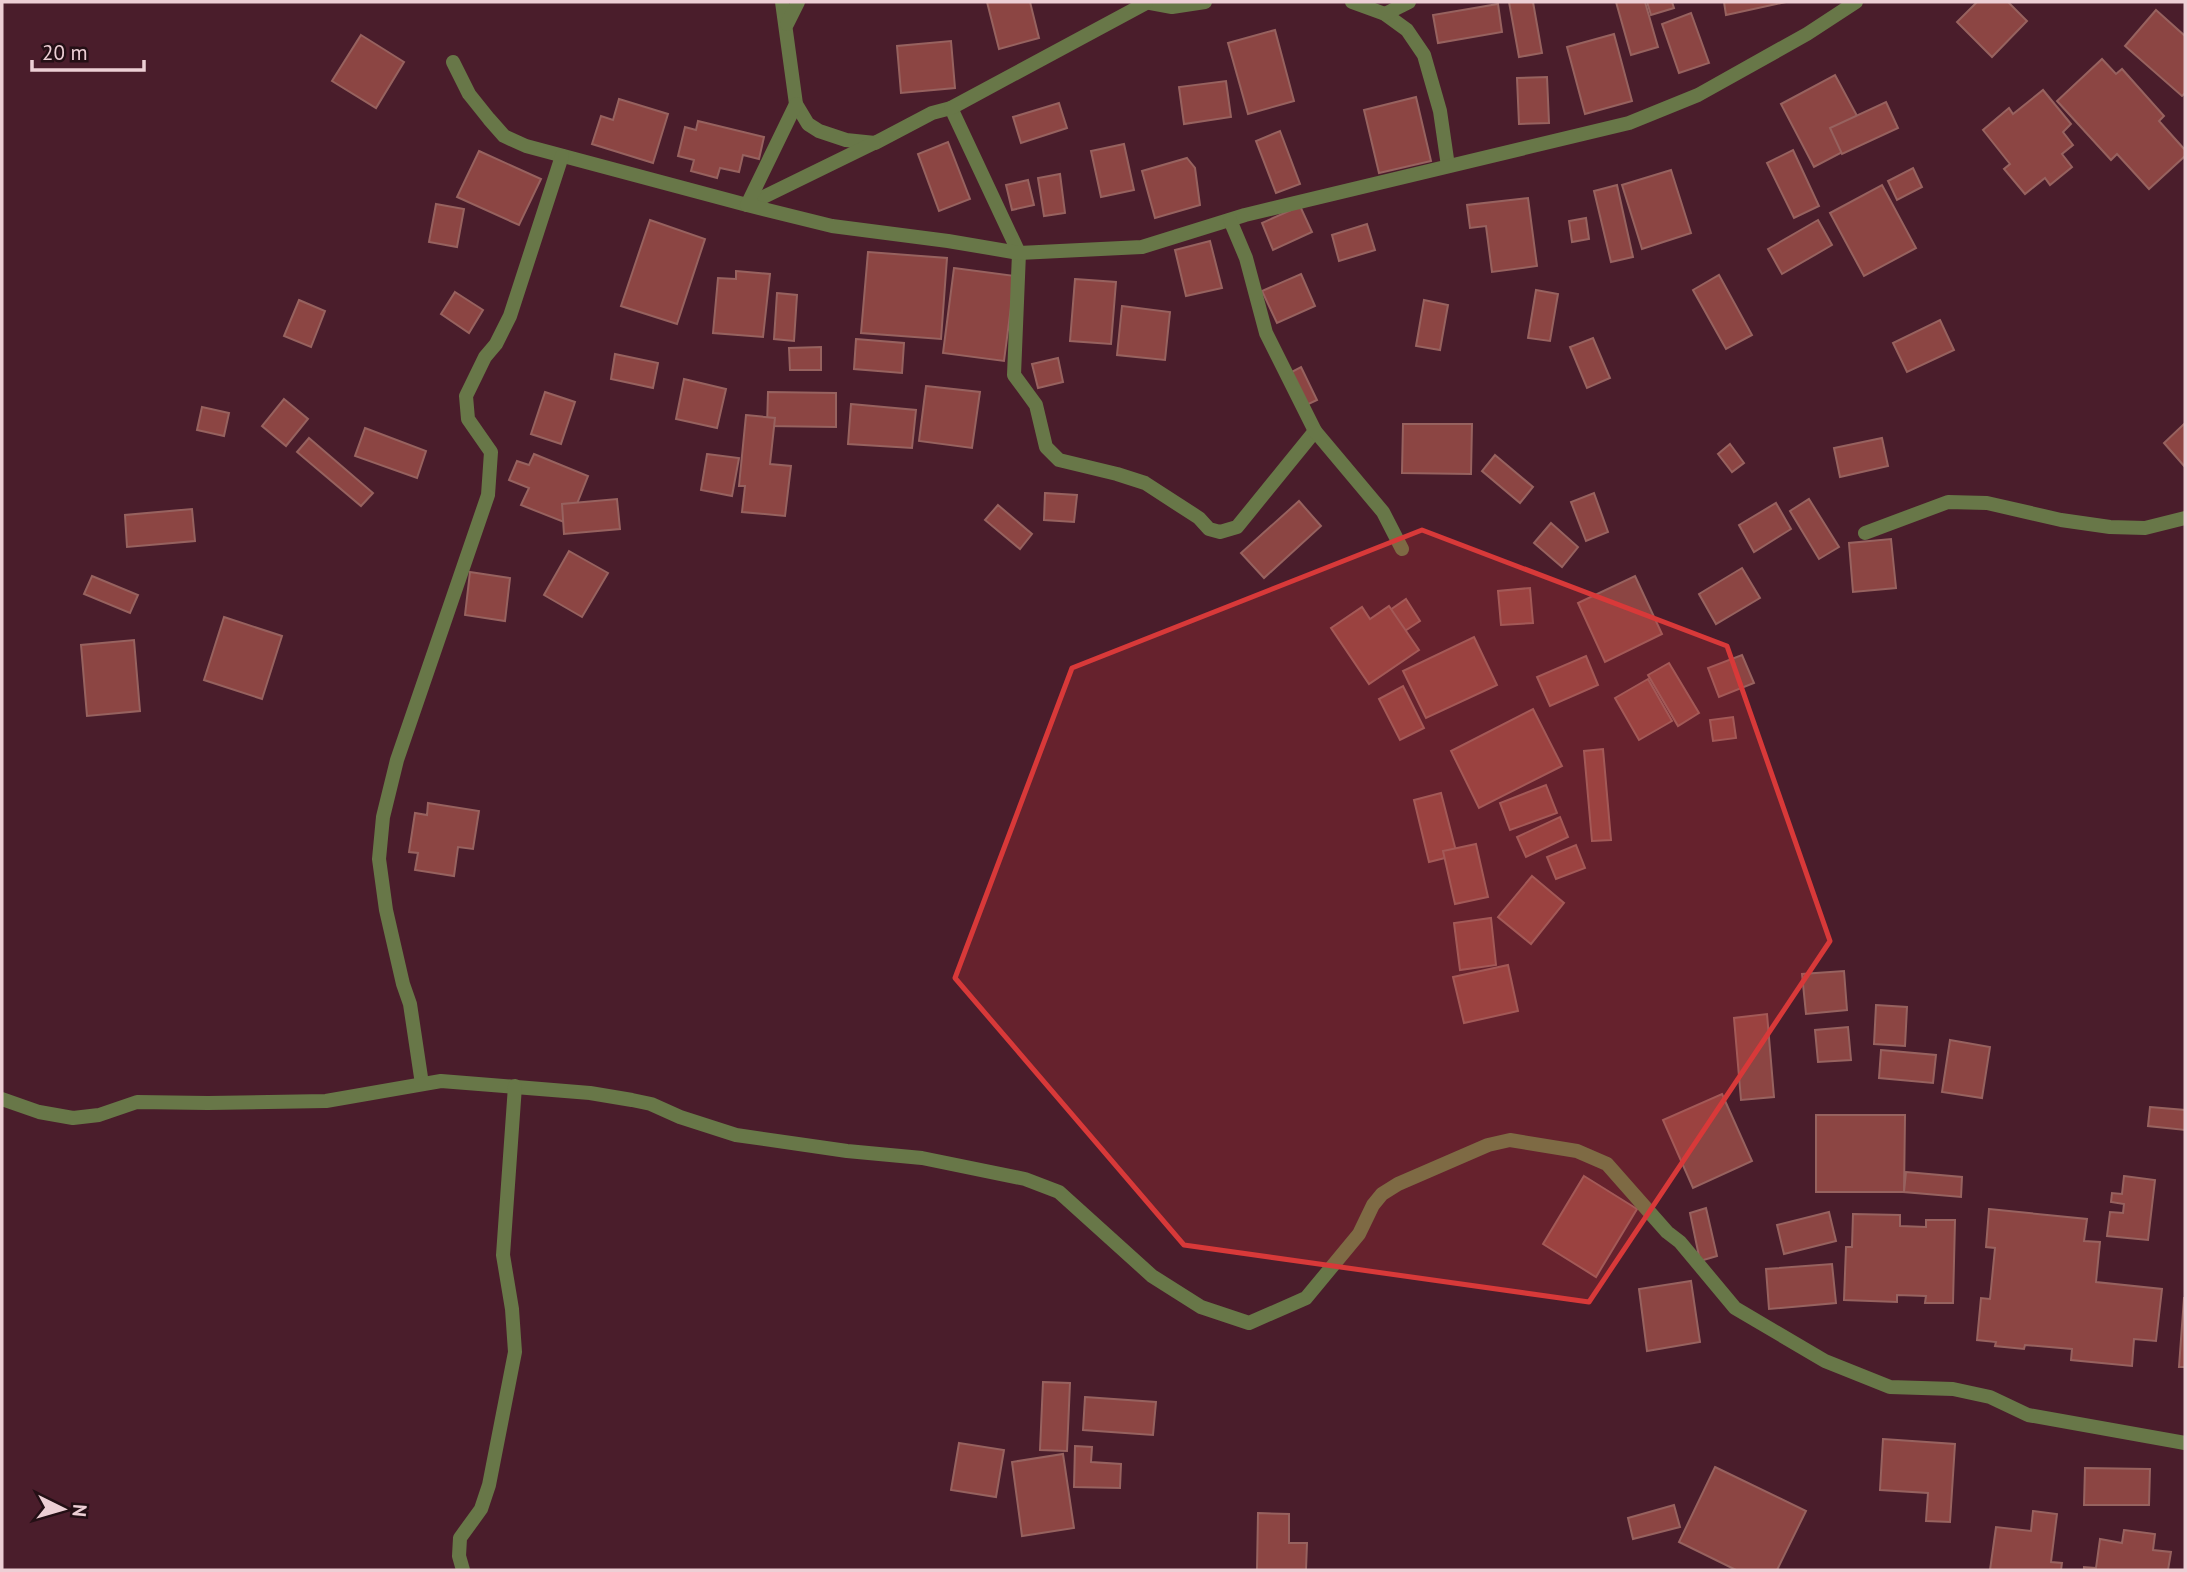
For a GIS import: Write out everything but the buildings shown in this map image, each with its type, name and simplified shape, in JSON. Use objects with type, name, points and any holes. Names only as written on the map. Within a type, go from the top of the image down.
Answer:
[{"type":"street","points":[[782,2],[796,104],[808,124],[819,131],[846,140],[875,143]]},
{"type":"street","points":[[786,24],[798,2]]},
{"type":"street","points":[[747,205],[932,113],[951,108],[1146,2],[1172,7],[1205,2]]},
{"type":"street","points":[[1352,2],[1385,13],[1407,30],[1424,55],[1440,111],[1448,166]]},
{"type":"street","points":[[1385,13],[1409,2]]},
{"type":"street","points":[[453,62],[469,94],[504,136],[526,146],[832,226],[1019,253],[1142,247],[1230,220],[1629,123],[1698,95],[1807,34],[1856,2]]},
{"type":"street","points":[[747,205],[796,104]]},
{"type":"street","points":[[951,108],[1019,253],[1014,375],[1036,405],[1046,447],[1059,460],[1145,483],[1199,519],[1209,529],[1220,532],[1237,527],[1315,431]]},
{"type":"street","points":[[422,1084],[410,1004],[386,910],[379,859],[383,817],[397,760],[488,495],[491,452],[468,419],[466,396],[485,357],[496,344],[510,316],[562,156]]},
{"type":"street","points":[[1230,220],[1246,258],[1266,333],[1315,431],[1383,512],[1402,549]]},
{"type":"street","points":[[1865,533],[1948,502],[1987,503],[2061,520],[2110,527],[2145,528],[2185,517]]},
{"type":"street","points":[[2,1099],[39,1112],[73,1118],[100,1115],[137,1102],[326,1101],[441,1081],[590,1093],[651,1104],[680,1117],[736,1135],[846,1151],[922,1158],[1025,1179],[1059,1192],[1152,1276],[1201,1307],[1249,1323],[1306,1298],[1359,1234],[1373,1205],[1382,1194],[1398,1184],[1488,1145],[1510,1140],[1577,1151],[1607,1164],[1667,1232],[1680,1242],[1735,1308],[1825,1361],[1889,1387],[1953,1388],[1990,1397],[2028,1415],[2185,1443]]},
{"type":"street","points":[[463,1570],[459,1556],[460,1538],[481,1508],[489,1485],[515,1352],[512,1310],[503,1255],[515,1086]]},
{"type":"highlighted area","points":[[1422,530],[1727,646],[1830,941],[1589,1302],[1184,1245],[955,978],[1072,668]]}]
